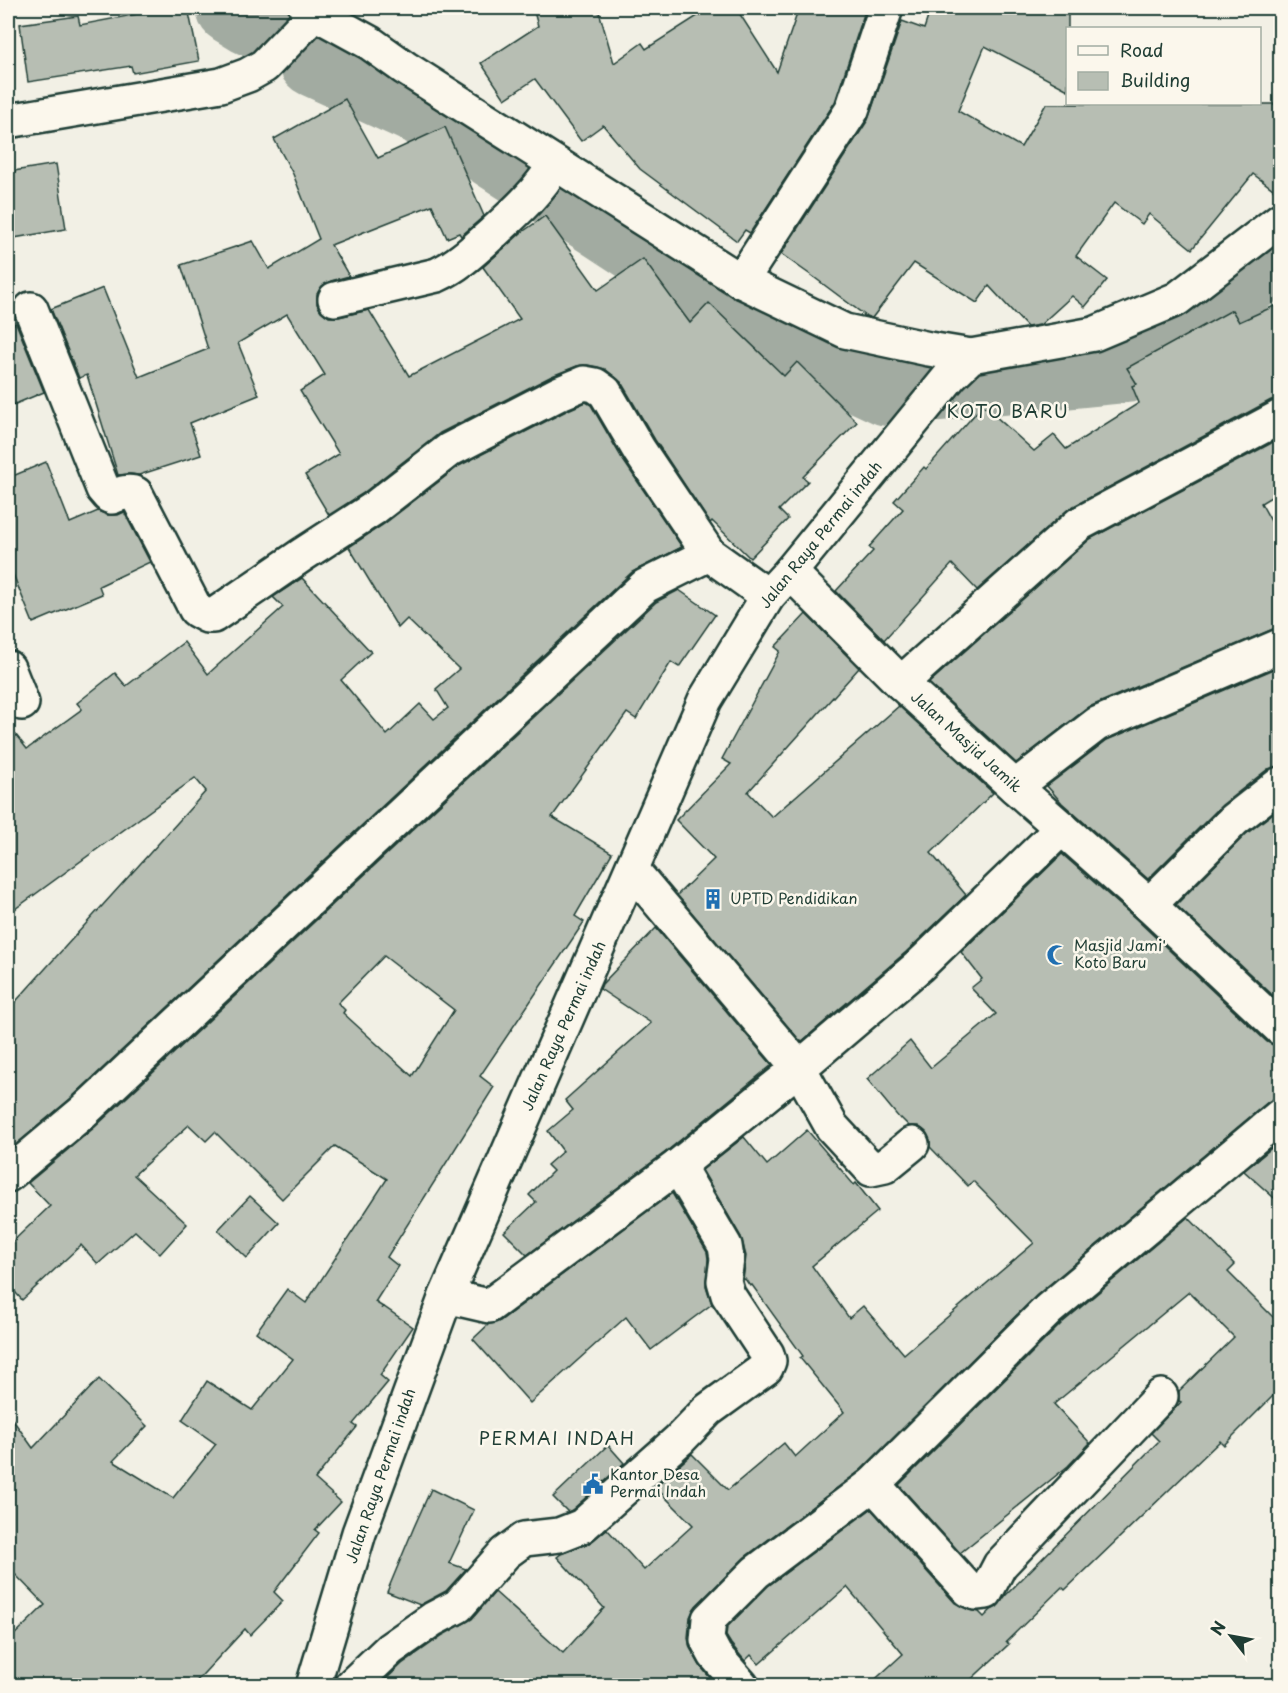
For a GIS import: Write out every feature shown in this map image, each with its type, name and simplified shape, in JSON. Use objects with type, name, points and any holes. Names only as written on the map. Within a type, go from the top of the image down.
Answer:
[{"type":"street","points":[[741,281],[852,110],[886,8]]},
{"type":"street","points":[[8,121],[221,85],[264,66],[311,10],[370,43],[546,176],[741,281],[845,331],[929,349],[961,366],[1094,334],[1177,299],[1281,220]]},
{"type":"street","points":[[335,298],[437,275],[452,269],[466,258],[546,176]]},
{"type":"street","points":[[31,309],[103,489],[112,497],[126,492],[136,494],[196,610],[201,614],[213,616],[230,605],[373,509],[449,450],[584,383],[596,385],[605,392],[639,450],[709,554],[768,596]]},
{"type":"street","name":"Jalan Raya Permai indah","points":[[313,1686],[359,1533],[446,1296],[705,700],[768,596],[961,366]]},
{"type":"street","points":[[901,683],[1079,524],[1281,417]]},
{"type":"street","points":[[8,1175],[82,1113],[645,586],[709,554]]},
{"type":"street","name":"Jalan Masjid Jamik","points":[[790,572],[901,683],[1149,905],[1281,1028]]},
{"type":"street","points":[[1015,787],[1097,724],[1281,646]]},
{"type":"street","points":[[8,668],[22,703]]},
{"type":"street","points":[[1149,905],[1234,820],[1281,784]]},
{"type":"street","points":[[446,1296],[489,1306],[678,1166],[799,1068],[919,966],[1062,828]]},
{"type":"street","points":[[632,870],[799,1068],[832,1127],[872,1169],[885,1166],[912,1144]]},
{"type":"street","points":[[741,1686],[707,1640],[709,1619],[756,1572],[873,1484],[1049,1310],[1281,1116]]},
{"type":"street","points":[[351,1686],[390,1649],[432,1619],[458,1606],[505,1553],[524,1539],[559,1535],[582,1526],[671,1447],[708,1410],[766,1368],[769,1361],[767,1354],[728,1295],[724,1281],[727,1258],[724,1246],[678,1166]]},
{"type":"street","points":[[873,1484],[969,1590],[976,1593],[986,1592],[1000,1565],[1161,1396]]},
{"type":"building","points":[[170,8],[188,8],[199,61],[133,73],[131,66],[28,82],[20,24],[78,16],[80,25]]},
{"type":"building","points":[[533,8],[598,8],[614,63],[642,43],[646,49],[710,8],[736,8],[777,72],[799,8],[866,8],[835,102],[750,233],[745,230],[737,241],[640,169],[603,125],[581,141],[535,79],[505,99],[481,63],[538,26]]},
{"type":"building","points":[[931,8],[1068,8],[1066,89],[985,46],[958,111],[1021,147],[1046,104],[1281,104],[1281,195],[1253,174],[1192,249],[1149,214],[1142,224],[1114,203],[1076,256],[1107,280],[1085,307],[1072,296],[1040,325],[1027,327],[989,286],[977,303],[914,263],[872,318],[866,316],[781,254],[868,120],[902,21],[924,29]]},
{"type":"building","points":[[345,99],[378,158],[445,127],[484,216],[461,236],[459,233],[447,238],[432,205],[331,245],[349,276],[322,286],[317,294],[317,304],[321,311],[329,317],[339,317],[369,310],[409,376],[520,319],[483,267],[521,233],[545,216],[598,290],[643,259],[690,323],[709,303],[784,376],[797,362],[857,422],[803,477],[808,481],[779,510],[788,519],[750,558],[712,521],[710,523],[655,440],[621,382],[605,369],[587,365],[577,366],[552,376],[440,433],[362,494],[329,515],[305,475],[339,454],[300,391],[325,375],[287,314],[238,343],[259,395],[190,423],[201,455],[139,475],[118,475],[87,375],[79,378],[51,309],[103,288],[139,377],[208,349],[181,265],[253,241],[269,269],[319,239],[293,174],[274,139]]},
{"type":"building","points":[[56,164],[66,229],[8,239],[8,172]]},
{"type":"building","points":[[1281,303],[1281,398],[1271,400],[1070,508],[977,590],[952,564],[884,640],[836,591],[873,551],[869,547],[903,509],[894,501],[983,405],[1034,451],[1054,435],[1066,449],[1139,403],[1132,386],[1137,384],[1127,368],[1232,310],[1239,322]]},
{"type":"building","points":[[16,323],[44,392],[8,407],[8,327]]},
{"type":"building","points":[[586,402],[591,405],[623,460],[682,547],[632,572],[70,1099],[8,1151],[8,1010],[206,791],[195,778],[8,914],[8,725],[27,749],[82,709],[77,703],[115,673],[126,686],[184,642],[208,674],[283,607],[273,597],[302,578],[371,652],[341,680],[387,735],[420,704],[434,719],[448,708],[436,689],[459,669],[407,619],[398,628],[349,547],[384,524],[459,466]]},
{"type":"building","points":[[1281,438],[1281,491],[1261,503],[1281,539],[1281,628],[1273,629],[1089,707],[1016,763],[929,683],[1090,539]]},
{"type":"building","points":[[46,462],[70,523],[98,511],[107,515],[118,515],[124,512],[150,562],[99,586],[102,594],[33,623],[8,562],[8,478]]},
{"type":"building","points":[[679,590],[715,615],[679,667],[671,662],[636,719],[627,713],[552,817],[612,853],[575,916],[584,922],[480,1076],[494,1087],[387,1257],[398,1266],[375,1302],[383,1307],[381,1309],[384,1307],[413,1327],[380,1375],[388,1382],[353,1424],[357,1427],[315,1479],[341,1502],[315,1530],[319,1533],[274,1592],[283,1601],[250,1635],[245,1629],[192,1686],[8,1686],[8,1641],[45,1605],[8,1567],[8,1413],[33,1448],[99,1379],[147,1426],[113,1461],[173,1498],[216,1444],[182,1420],[207,1381],[252,1410],[293,1359],[256,1332],[287,1289],[306,1303],[387,1179],[335,1146],[282,1199],[215,1132],[206,1141],[189,1125],[134,1175],[187,1224],[160,1254],[135,1231],[98,1264],[81,1245],[22,1300],[8,1284],[8,1246],[50,1206],[28,1183],[95,1127],[656,602]],"holes":[[[384,956],[454,1010],[412,1076],[343,1013],[345,1010],[338,1003]]]},
{"type":"building","points":[[806,614],[859,668],[748,792],[772,817],[899,706],[993,793],[931,853],[966,895],[906,952],[801,1042],[677,895],[714,859],[676,820],[731,764],[722,759],[780,651],[775,647]]},
{"type":"building","points":[[1281,666],[1281,766],[1268,769],[1222,805],[1148,879],[1062,803],[1047,786],[1107,740]]},
{"type":"building","points":[[1281,807],[1281,1003],[1176,905],[1246,834]]},
{"type":"building","points":[[1062,854],[1136,919],[1267,1042],[1281,1046],[1281,1098],[1268,1102],[1037,1295],[861,1470],[745,1557],[696,1606],[690,1617],[688,1638],[690,1648],[701,1667],[717,1686],[379,1686],[402,1664],[443,1635],[472,1619],[495,1592],[563,1653],[604,1608],[557,1557],[589,1543],[607,1529],[644,1570],[693,1525],[655,1487],[692,1454],[728,1490],[784,1443],[795,1457],[844,1412],[800,1358],[803,1356],[752,1285],[750,1286],[745,1279],[743,1280],[746,1256],[741,1237],[702,1170],[744,1137],[767,1165],[807,1130],[854,1185],[856,1183],[878,1211],[812,1266],[849,1318],[863,1306],[904,1354],[1034,1243],[973,1181],[968,1186],[930,1147],[930,1140],[926,1132],[918,1126],[909,1126],[900,1119],[867,1079],[910,1041],[931,1068],[996,1014],[971,988],[982,979],[961,952]]},
{"type":"building","points":[[656,928],[772,1065],[667,1151],[527,1255],[504,1232],[536,1202],[529,1195],[553,1171],[547,1165],[563,1151],[548,1131],[573,1110],[565,1100],[651,1023],[600,989],[602,984]]},
{"type":"building","points":[[1281,1140],[1281,1204],[1244,1171]]},
{"type":"building","points":[[672,1193],[707,1252],[706,1286],[712,1304],[651,1350],[626,1317],[530,1403],[473,1339],[489,1324],[500,1321]]},
{"type":"building","points":[[250,1196],[279,1223],[247,1258],[218,1230]]},
{"type":"building","points":[[1188,1217],[1235,1265],[1228,1272],[1281,1325],[1281,1388],[1224,1445],[1220,1441],[1065,1590],[1062,1587],[1006,1642],[1009,1644],[964,1686],[868,1686],[903,1654],[847,1587],[759,1664],[751,1655],[745,1661],[726,1636],[727,1627],[768,1586],[871,1509],[955,1603],[979,1612],[984,1617],[997,1607],[1006,1595],[1159,1441],[1151,1433],[1181,1402],[1179,1391],[1234,1337],[1189,1292],[1054,1404],[1090,1443],[1068,1466],[960,1553],[899,1485],[1062,1323]]},
{"type":"building","name":"Kantor Desa Permai Indah","points":[[608,1445],[624,1463],[568,1512],[553,1497]]},
{"type":"building","points":[[431,1489],[474,1510],[449,1563],[466,1569],[446,1591],[420,1605],[387,1592]]},
{"type":"waterway","points":[[233,8],[251,19]]},
{"type":"waterway","points":[[315,60],[446,120],[783,340],[888,389],[1125,366],[1280,253]]},
{"type":"place","name":"UPTD Pendidikan","points":[[713,899]]},
{"type":"place","name":"Masjid Jami' Koto Baru","points":[[1057,955]]},
{"type":"place","name":"Kantor Desa Permai Indah","points":[[593,1484]]},
{"type":"district","name":"KOTO BARU","points":[[1008,412]]},
{"type":"district","name":"PERMAI INDAH","points":[[557,1439]]}]
